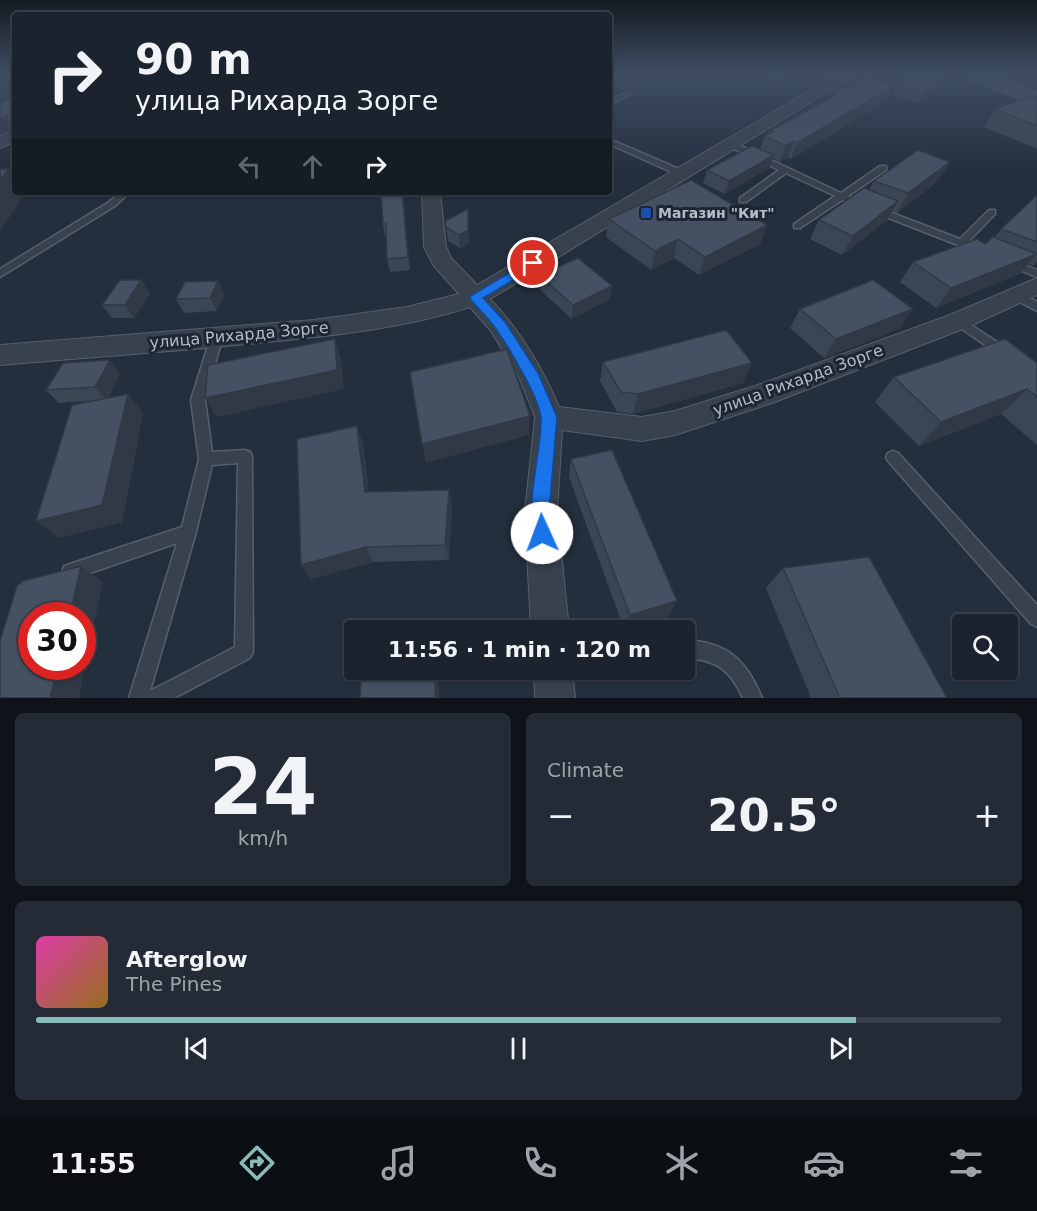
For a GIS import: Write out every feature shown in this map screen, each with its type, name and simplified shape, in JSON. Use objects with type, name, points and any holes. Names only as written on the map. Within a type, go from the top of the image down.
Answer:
[{"type":"street","name":"улица Рихарда Зорге","points":[[0,355],[216,339],[380,320],[452,305],[475,297],[794,108]]},
{"type":"street","points":[[431,195],[435,247],[442,261],[500,325],[527,368],[549,417],[541,512],[549,620]]},
{"type":"street","name":"улица Рихарда Зорге","points":[[549,417],[642,429],[675,423],[762,395],[1030,296]]},
{"type":"street","points":[[554,680],[555,698]]},
{"type":"lane","points":[[612,142],[683,174]]},
{"type":"lane","points":[[732,145],[843,197],[962,242],[1037,274]]},
{"type":"lane","points":[[797,226],[883,168]]},
{"type":"lane","points":[[743,200],[785,170]]},
{"type":"lane","points":[[0,274],[112,204],[122,195]]},
{"type":"lane","points":[[962,242],[992,212]]},
{"type":"lane","points":[[959,321],[1019,364]]},
{"type":"lane","points":[[138,698],[188,532],[206,459],[198,400],[216,339]]},
{"type":"lane","points":[[155,698],[244,652],[246,456],[206,459]]},
{"type":"lane","points":[[892,457],[1037,618]]},
{"type":"lane","points":[[56,577],[188,532]]},
{"type":"lane","points":[[695,650],[708,651],[726,659],[743,675],[753,698]]},
{"type":"building","points":[[0,108],[12,108],[12,131],[6,131],[9,129],[7,115],[0,118]]},
{"type":"building","points":[[813,108],[857,108],[797,143],[794,141],[786,146],[765,136],[772,132],[769,131]]},
{"type":"building","points":[[1037,108],[1037,126],[995,109]]},
{"type":"building","points":[[752,146],[774,155],[729,181],[707,170]]},
{"type":"building","points":[[918,150],[950,162],[908,193],[874,181]]},
{"type":"building","points":[[0,169],[9,169],[0,180]]},
{"type":"building","points":[[691,180],[767,225],[705,257],[678,239],[655,251],[609,219]]},
{"type":"building","points":[[864,188],[898,201],[853,236],[819,220]]},
{"type":"building","points":[[381,195],[402,195],[408,257],[387,259],[386,224],[383,224]]},
{"type":"building","points":[[1036,196],[1037,242],[1001,229]]},
{"type":"building","points":[[468,209],[468,230],[459,235],[446,227],[445,221]]},
{"type":"building","points":[[993,237],[1037,254],[951,288],[913,262],[977,239],[985,244]]},
{"type":"building","points":[[578,258],[612,286],[573,305],[539,275]]},
{"type":"building","points":[[120,280],[141,280],[125,305],[102,305]]},
{"type":"building","points":[[873,280],[913,309],[836,339],[800,309]]},
{"type":"building","points":[[218,281],[210,298],[176,299],[185,282]]},
{"type":"building","points":[[726,330],[752,363],[638,394],[621,392],[603,362]]},
{"type":"building","points":[[335,339],[337,370],[205,398],[208,365]]},
{"type":"building","points":[[1005,339],[1037,363],[1037,397],[1027,389],[941,422],[894,377]]},
{"type":"building","points":[[507,349],[530,416],[422,444],[410,372]]},
{"type":"building","points":[[110,360],[95,387],[46,390],[63,363]]},
{"type":"building","points":[[128,394],[102,505],[36,521],[72,405]]},
{"type":"building","points":[[357,426],[365,492],[449,490],[445,545],[366,547],[301,565],[297,439]]},
{"type":"building","points":[[612,450],[677,601],[630,615],[571,459]]},
{"type":"building","points":[[869,557],[947,698],[840,698],[783,568]]},
{"type":"building","points":[[81,566],[73,602],[18,602],[18,680],[54,680],[50,698],[0,698],[0,641],[17,586],[23,581]]},
{"type":"building","points":[[361,680],[435,680],[435,698],[360,698]]},
{"type":"place","name":"Магазин \"Кит\"","points":[[646,213]]},
{"type":"route","points":[[533,263],[475,297],[500,325],[533,377],[549,417],[541,512],[542,533]]}]
